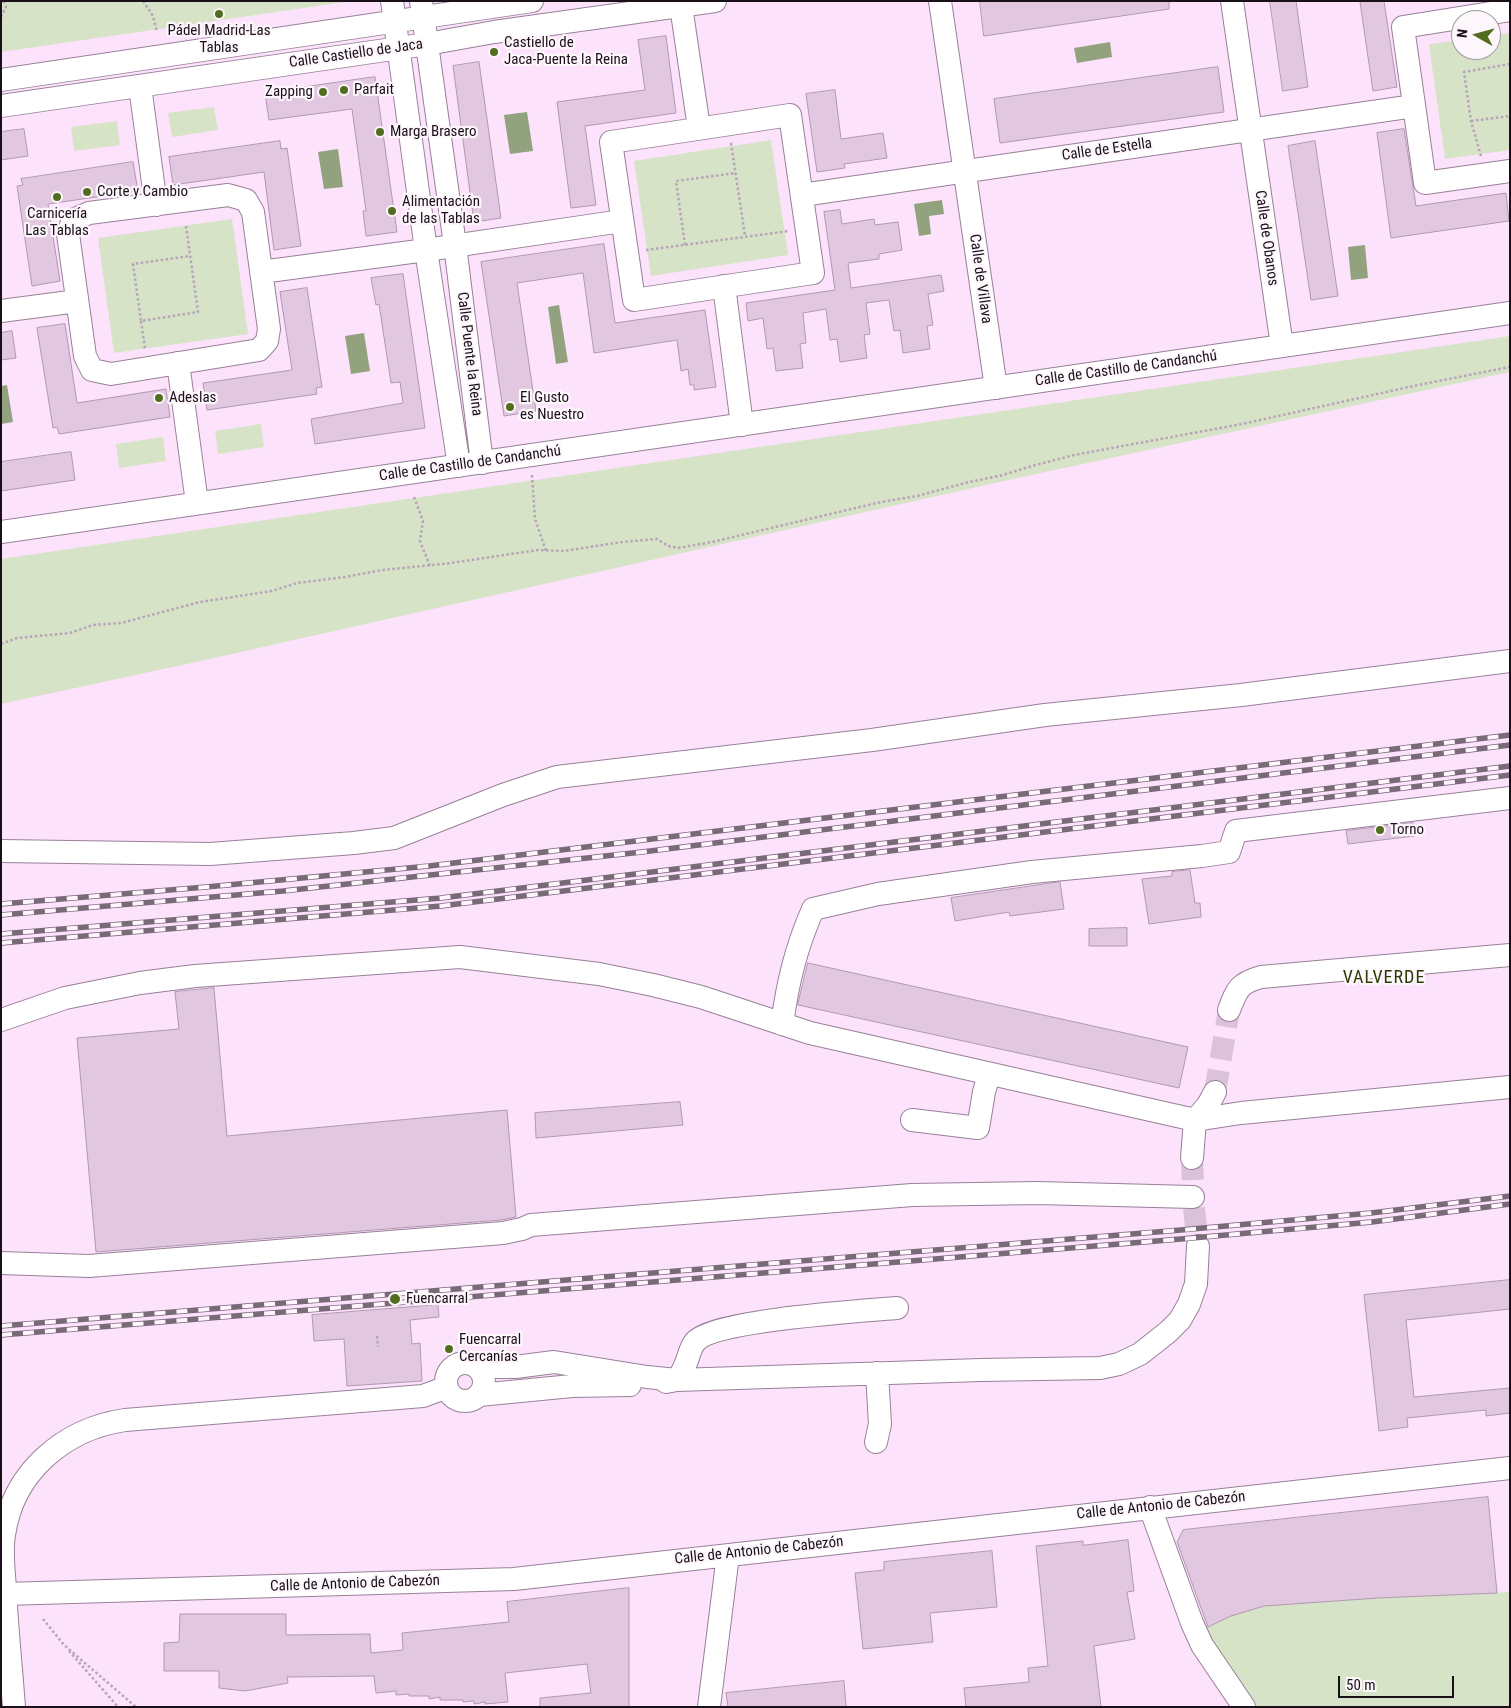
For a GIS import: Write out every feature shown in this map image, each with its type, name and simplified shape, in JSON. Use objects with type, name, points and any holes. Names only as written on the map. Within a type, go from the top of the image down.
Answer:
[{"type":"street","name":"Calle Castiello de Jaca","points":[[1,80],[394,12],[532,1]]},
{"type":"street","name":"Calle Castiello de Jaca","points":[[1,106],[715,1]]},
{"type":"street","name":"Calle de Villava","points":[[940,1],[996,388]]},
{"type":"street","name":"Calle de Obanos","points":[[1232,1],[1282,346]]},
{"type":"street","points":[[681,6],[699,128]]},
{"type":"street","points":[[1497,8],[1403,27],[1424,183],[1510,171]]},
{"type":"street","name":"Calle Puente la Reina","points":[[422,9],[455,245],[482,463]]},
{"type":"street","name":"Calle Puente la Reina","points":[[394,12],[426,250],[459,466]]},
{"type":"street","points":[[140,86],[156,205]]},
{"type":"street","points":[[1250,130],[1414,106]]},
{"type":"street","points":[[790,115],[813,273],[634,300],[611,142],[729,124],[790,115]]},
{"type":"street","name":"Calle de Estella","points":[[964,171],[1250,130]]},
{"type":"street","points":[[802,195],[964,171]]},
{"type":"street","points":[[228,195],[246,200],[253,212],[261,272],[269,329],[267,341],[259,350],[111,374],[92,370],[85,356],[68,234],[74,220],[89,214],[228,195]]},
{"type":"street","points":[[261,272],[622,221]]},
{"type":"street","points":[[724,286],[742,425]]},
{"type":"street","points":[[1,312],[77,301]]},
{"type":"street","name":"Calle de Castillo de Candanchú","points":[[1,532],[1510,313]]},
{"type":"street","points":[[178,363],[197,503]]},
{"type":"street","points":[[1,851],[210,854],[354,843],[394,838],[503,795],[557,777],[872,740],[1045,715],[1241,695],[1510,661]]},
{"type":"street","points":[[782,1024],[787,988],[796,952],[813,909],[878,894],[1004,876],[1229,852],[1236,831],[1510,798]]},
{"type":"street","points":[[1229,1010],[1238,988],[1249,980],[1262,977],[1510,955]]},
{"type":"street","points":[[1,1020],[65,998],[140,983],[195,976],[460,957],[599,974],[653,985],[701,997],[825,1037],[1195,1120],[1241,1113],[1510,1087]]},
{"type":"street","points":[[912,1120],[978,1128],[989,1074]]},
{"type":"street","points":[[1192,1158],[1195,1120],[1216,1092]]},
{"type":"street","points":[[1,1262],[89,1266],[503,1233],[531,1225],[912,1195],[1037,1192],[1193,1197]]},
{"type":"street","points":[[478,1395],[572,1386],[649,1384],[677,1380],[1100,1368],[1119,1364],[1140,1354],[1180,1320],[1189,1304],[1196,1284],[1198,1246]]},
{"type":"street","points":[[677,1380],[683,1371],[695,1341],[705,1335],[757,1322],[898,1308]]},
{"type":"street","points":[[477,1367],[483,1378],[482,1390],[478,1395],[469,1401],[463,1401],[453,1396],[447,1387],[447,1375],[454,1366],[466,1363],[477,1367],[554,1362],[677,1380]]},
{"type":"street","points":[[876,1442],[880,1424],[877,1373]]},
{"type":"street","points":[[14,1707],[5,1594],[4,1536],[9,1514],[19,1489],[26,1478],[50,1452],[81,1432],[108,1422],[423,1396],[447,1387]]},
{"type":"street","name":"Calle de Antonio de Cabezón","points":[[5,1594],[514,1579],[1510,1468]]},
{"type":"street","points":[[1150,1507],[1202,1646],[1244,1707]]},
{"type":"street","points":[[709,1707],[728,1555]]},
{"type":"path","points":[[1,17],[6,7],[4,1]]},
{"type":"path","points":[[143,1],[153,16],[158,32]]},
{"type":"path","points":[[1482,162],[1471,121],[1464,72],[1510,64]]},
{"type":"path","points":[[1471,121],[1510,116]]},
{"type":"path","points":[[729,124],[745,237]]},
{"type":"path","points":[[685,245],[676,181],[736,173]]},
{"type":"path","points":[[141,321],[198,312],[186,226]]},
{"type":"path","points":[[627,252],[807,229]]},
{"type":"path","points":[[145,349],[133,264],[190,256]]},
{"type":"path","points":[[1,644],[17,638],[70,633],[92,625],[121,623],[200,602],[272,591],[297,583],[382,570],[430,566],[538,550],[564,551],[656,539],[668,546],[678,548],[712,542],[881,502],[917,496],[1074,455],[1242,424],[1418,385],[1510,367]]},
{"type":"path","points":[[532,475],[535,518],[546,551]]},
{"type":"path","points":[[414,497],[423,521],[420,541],[430,566]]},
{"type":"path","points":[[377,1336],[378,1347]]},
{"type":"path","points":[[43,1619],[118,1707]]},
{"type":"path","points":[[64,1645],[136,1707]]},
{"type":"shaded area","points":[[1,1],[352,1],[1,52]]},
{"type":"shaded area","points":[[1510,33],[1510,150],[1445,159],[1429,44],[1451,41],[1451,60],[1501,60],[1501,34]]},
{"type":"shaded area","points":[[1110,42],[1112,57],[1077,63],[1074,48]]},
{"type":"shaded area","points":[[214,107],[218,130],[172,137],[168,113]]},
{"type":"shaded area","points":[[527,112],[533,151],[510,154],[504,115]]},
{"type":"shaded area","points":[[117,121],[120,145],[74,151],[71,127]]},
{"type":"shaded area","points":[[771,140],[788,255],[651,276],[634,161]]},
{"type":"shaded area","points":[[338,149],[343,187],[324,189],[318,152]]},
{"type":"shaded area","points":[[942,200],[944,214],[929,216],[931,234],[919,236],[914,204]]},
{"type":"shaded area","points":[[232,219],[248,334],[114,353],[98,238]]},
{"type":"shaded area","points":[[1365,245],[1368,278],[1351,280],[1348,247]]},
{"type":"shaded area","points":[[559,305],[568,362],[556,364],[548,307]]},
{"type":"shaded area","points":[[364,333],[370,371],[351,374],[345,336]]},
{"type":"shaded area","points":[[1510,336],[1510,372],[1004,481],[1,704],[1,559]]},
{"type":"shaded area","points":[[7,385],[13,422],[1,424],[1,386]]},
{"type":"shaded area","points":[[261,424],[264,447],[218,454],[215,431]]},
{"type":"shaded area","points":[[163,437],[166,461],[119,468],[116,444]]},
{"type":"shaded area","points":[[1510,1592],[1510,1707],[1257,1707],[1204,1628],[1231,1616],[1264,1606],[1378,1598]]},
{"type":"building","points":[[980,1],[1169,1],[1169,9],[984,36]]},
{"type":"building","points":[[1270,1],[1296,1],[1308,87],[1283,91]]},
{"type":"building","points":[[1384,1],[1397,87],[1373,91],[1360,2]]},
{"type":"building","points":[[666,36],[676,113],[585,126],[596,205],[571,208],[557,102],[645,90],[638,40]]},
{"type":"building","points":[[479,62],[501,218],[474,222],[453,66]]},
{"type":"building","points":[[1218,67],[1224,112],[1000,143],[994,99]]},
{"type":"building","points":[[375,77],[397,232],[366,236],[363,211],[366,211],[352,109],[269,120],[265,93]]},
{"type":"building","points":[[835,90],[841,139],[883,133],[887,158],[844,164],[845,168],[817,172],[806,94]]},
{"type":"building","points":[[24,129],[28,156],[1,160],[1,132]]},
{"type":"building","points":[[1404,129],[1416,206],[1506,193],[1509,221],[1391,238],[1377,133]]},
{"type":"building","points":[[280,141],[281,149],[287,148],[301,246],[274,250],[264,172],[173,185],[169,157]]},
{"type":"building","points":[[1315,141],[1338,296],[1311,300],[1288,146]]},
{"type":"building","points":[[133,162],[138,191],[48,204],[60,281],[32,286],[17,186],[23,185],[21,179]]},
{"type":"building","points":[[840,210],[842,224],[874,219],[875,225],[898,222],[902,250],[879,254],[879,259],[848,263],[851,288],[941,275],[944,291],[928,294],[933,325],[927,326],[930,349],[903,353],[900,330],[894,331],[889,300],[866,303],[870,334],[864,335],[867,358],[840,362],[837,339],[830,340],[826,309],[803,313],[806,343],[800,344],[803,368],[776,371],[773,348],[767,349],[763,318],[748,321],[746,303],[835,290],[824,212]]},
{"type":"building","points":[[604,244],[615,323],[705,310],[716,387],[694,390],[694,385],[690,385],[688,369],[681,371],[677,340],[594,353],[583,273],[517,283],[536,411],[504,416],[481,262]]},
{"type":"building","points":[[403,274],[425,428],[315,444],[311,419],[403,403],[400,382],[391,383],[379,304],[376,305],[371,278]]},
{"type":"building","points":[[307,288],[322,387],[316,388],[317,394],[207,410],[203,383],[292,370],[280,292]]},
{"type":"building","points":[[65,324],[77,403],[166,389],[170,417],[59,434],[57,427],[53,428],[37,328]]},
{"type":"building","points":[[12,331],[16,358],[1,360],[1,333]]},
{"type":"building","points":[[71,452],[75,480],[1,491],[1,462]]},
{"type":"building","name":"Torno","points":[[1413,823],[1415,836],[1348,844],[1346,831]]},
{"type":"building","points":[[1190,870],[1195,903],[1200,903],[1201,917],[1149,924],[1142,879],[1172,876],[1172,872]]},
{"type":"building","points":[[1060,882],[1064,909],[1010,916],[1009,912],[955,921],[951,898]]},
{"type":"building","points":[[1127,928],[1127,946],[1089,946],[1089,929]]},
{"type":"building","points":[[808,963],[1188,1047],[1179,1088],[798,1005]]},
{"type":"building","points":[[214,988],[227,1136],[507,1110],[516,1217],[501,1220],[96,1252],[77,1038],[179,1029],[175,992]]},
{"type":"building","points":[[680,1102],[683,1125],[536,1138],[535,1113]]},
{"type":"building","points":[[1510,1280],[1510,1309],[1406,1320],[1414,1397],[1510,1388],[1510,1413],[1486,1416],[1486,1410],[1407,1418],[1408,1427],[1379,1431],[1364,1295]]},
{"type":"building","points":[[438,1305],[439,1317],[410,1320],[412,1344],[420,1343],[422,1381],[347,1386],[344,1339],[314,1341],[312,1315]]},
{"type":"building","points":[[1488,1497],[1497,1593],[1378,1598],[1264,1606],[1231,1616],[1208,1627],[1177,1542],[1183,1530]]},
{"type":"building","points":[[1128,1540],[1134,1591],[1127,1592],[1135,1639],[1094,1646],[1101,1707],[966,1707],[964,1688],[1029,1682],[1028,1668],[1048,1666],[1036,1546],[1083,1541],[1083,1545]]},
{"type":"building","points":[[992,1551],[997,1607],[930,1613],[933,1642],[863,1649],[855,1573],[884,1570],[884,1562]]},
{"type":"building","points":[[629,1588],[629,1707],[540,1707],[540,1698],[591,1693],[587,1664],[505,1673],[508,1702],[485,1704],[485,1702],[474,1704],[474,1701],[463,1702],[463,1700],[440,1700],[440,1697],[429,1699],[429,1696],[396,1695],[396,1691],[376,1693],[374,1676],[287,1677],[288,1683],[245,1691],[219,1688],[219,1671],[164,1671],[164,1643],[179,1642],[180,1614],[286,1614],[286,1635],[370,1634],[371,1653],[403,1650],[402,1633],[509,1622],[507,1602]]},
{"type":"building","points":[[844,1681],[846,1707],[728,1707],[726,1693]]},
{"type":"tunnel","points":[[1215,1092],[1229,1010]]},
{"type":"tunnel","points":[[1192,1158],[1193,1185]]},
{"type":"tunnel","points":[[1194,1208],[1198,1246]]},
{"type":"railway","points":[[1,904],[429,866],[1510,735]]},
{"type":"railway","points":[[1,915],[283,891],[642,852],[1510,745]]},
{"type":"railway","points":[[1,934],[441,898],[1510,766]]},
{"type":"railway","points":[[1,943],[441,906],[1510,775]]},
{"type":"railway","points":[[1,1326],[1181,1230],[1371,1213],[1510,1196]]},
{"type":"railway","points":[[1,1335],[1181,1239],[1372,1222],[1510,1204]]},
{"type":"place","name":"Pádel Madrid-Las Tablas","points":[[219,14]]},
{"type":"place","name":"Castiello de Jaca-Puente la Reina","points":[[494,52]]},
{"type":"place","name":"Parfait","points":[[344,90]]},
{"type":"place","name":"Zapping","points":[[323,92]]},
{"type":"place","name":"Marga Brasero","points":[[380,132]]},
{"type":"place","name":"Corte y Cambio","points":[[87,192]]},
{"type":"place","name":"Carnicería Las Tablas","points":[[57,197]]},
{"type":"place","name":"Alimentación de las Tablas","points":[[392,211]]},
{"type":"place","name":"Adeslas","points":[[159,398]]},
{"type":"place","name":"El Gusto es Nuestro","points":[[510,407]]},
{"type":"place","name":"Torno","points":[[1380,830]]},
{"type":"place","name":"Fuencarral","points":[[395,1299]]},
{"type":"place","name":"Fuencarral Cercanías","points":[[449,1349]]},
{"type":"district","name":"VALVERDE","points":[[1384,978]]}]
